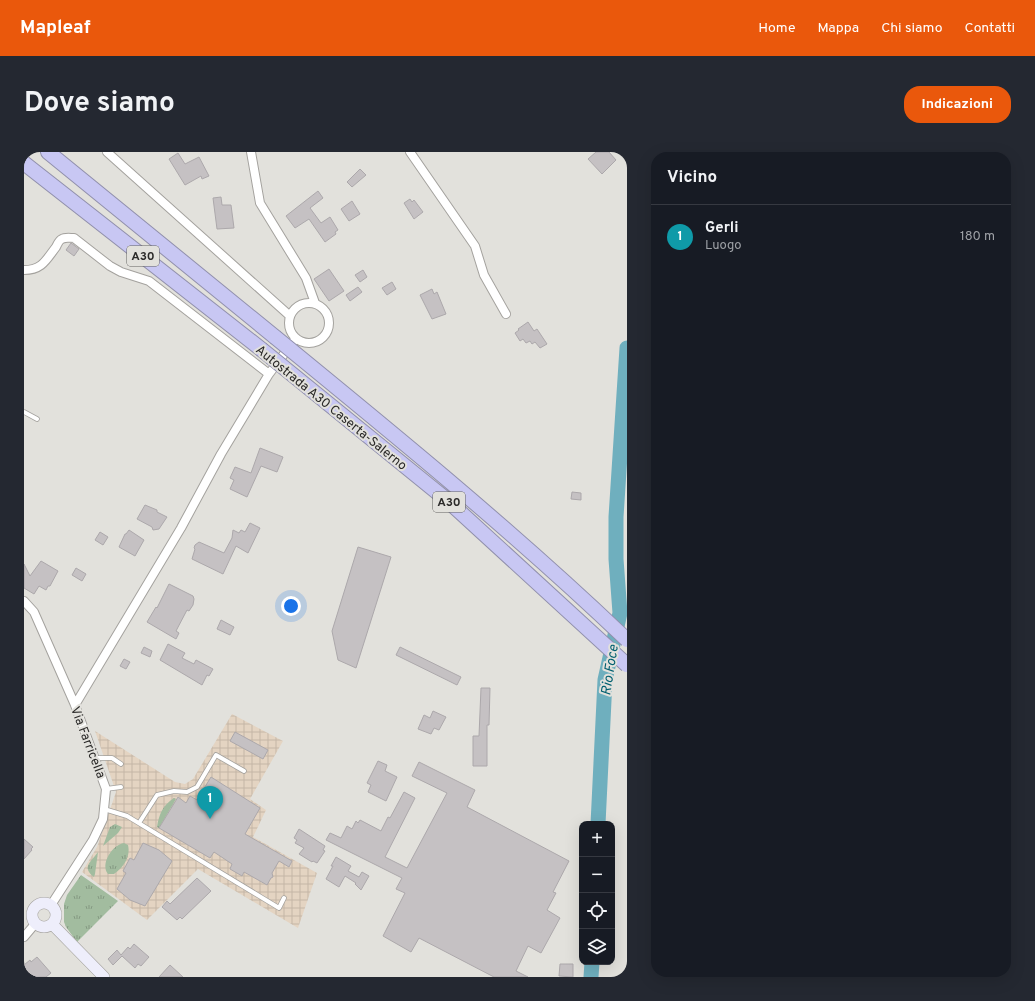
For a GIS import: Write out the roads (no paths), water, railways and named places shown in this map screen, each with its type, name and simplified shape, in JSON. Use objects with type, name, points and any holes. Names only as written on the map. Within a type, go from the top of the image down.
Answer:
[{"type":"highway","name":"Autostrada A30 Caserta-Salerno","points":[[48,152],[428,462],[568,584],[627,640]]},
{"type":"highway","name":"Autostrada A30 Caserta-Salerno","points":[[24,163],[261,349],[448,500],[627,665]]},
{"type":"main road","points":[[44,903],[51,905],[56,914],[56,918],[52,924],[42,927],[35,924],[29,905],[44,903]]},
{"type":"main road","points":[[52,924],[104,977]]},
{"type":"street","points":[[108,152],[290,316]]},
{"type":"street","points":[[252,152],[260,203],[306,278],[315,303]]},
{"type":"street","points":[[410,152],[475,246],[484,275],[506,314]]},
{"type":"street","points":[[24,270],[38,268],[45,262],[61,239],[74,238],[110,266],[121,272],[149,281],[269,374]]},
{"type":"street","points":[[302,303],[315,303],[321,306],[325,311],[329,324],[327,331],[318,341],[311,343],[304,342],[296,338],[289,329],[288,323],[290,316],[297,306],[302,303]]},
{"type":"street","points":[[75,705],[181,528],[221,454],[269,374],[296,338]]},
{"type":"street","name":"Via Farricella","points":[[24,601],[34,612],[75,705],[106,788],[103,819],[93,840],[51,905]]},
{"type":"street","points":[[24,937],[35,924]]},
{"type":"lane","points":[[24,412],[37,419]]},
{"type":"lane","points":[[139,823],[157,795],[174,790],[187,792],[197,787],[216,755],[244,771]]},
{"type":"lane","points":[[95,758],[112,758],[121,764]]},
{"type":"lane","points":[[106,788],[121,787]]},
{"type":"lane","points":[[104,809],[127,816],[279,908],[284,898]]},
{"type":"waterway","name":"Rio Foce","points":[[598,821],[605,680],[620,613],[616,559],[616,517],[627,348]]},
{"type":"waterway","name":"Rio Foce","points":[[591,977],[592,965]]},
{"type":"place","name":"Gerli","points":[[210,819]]}]
